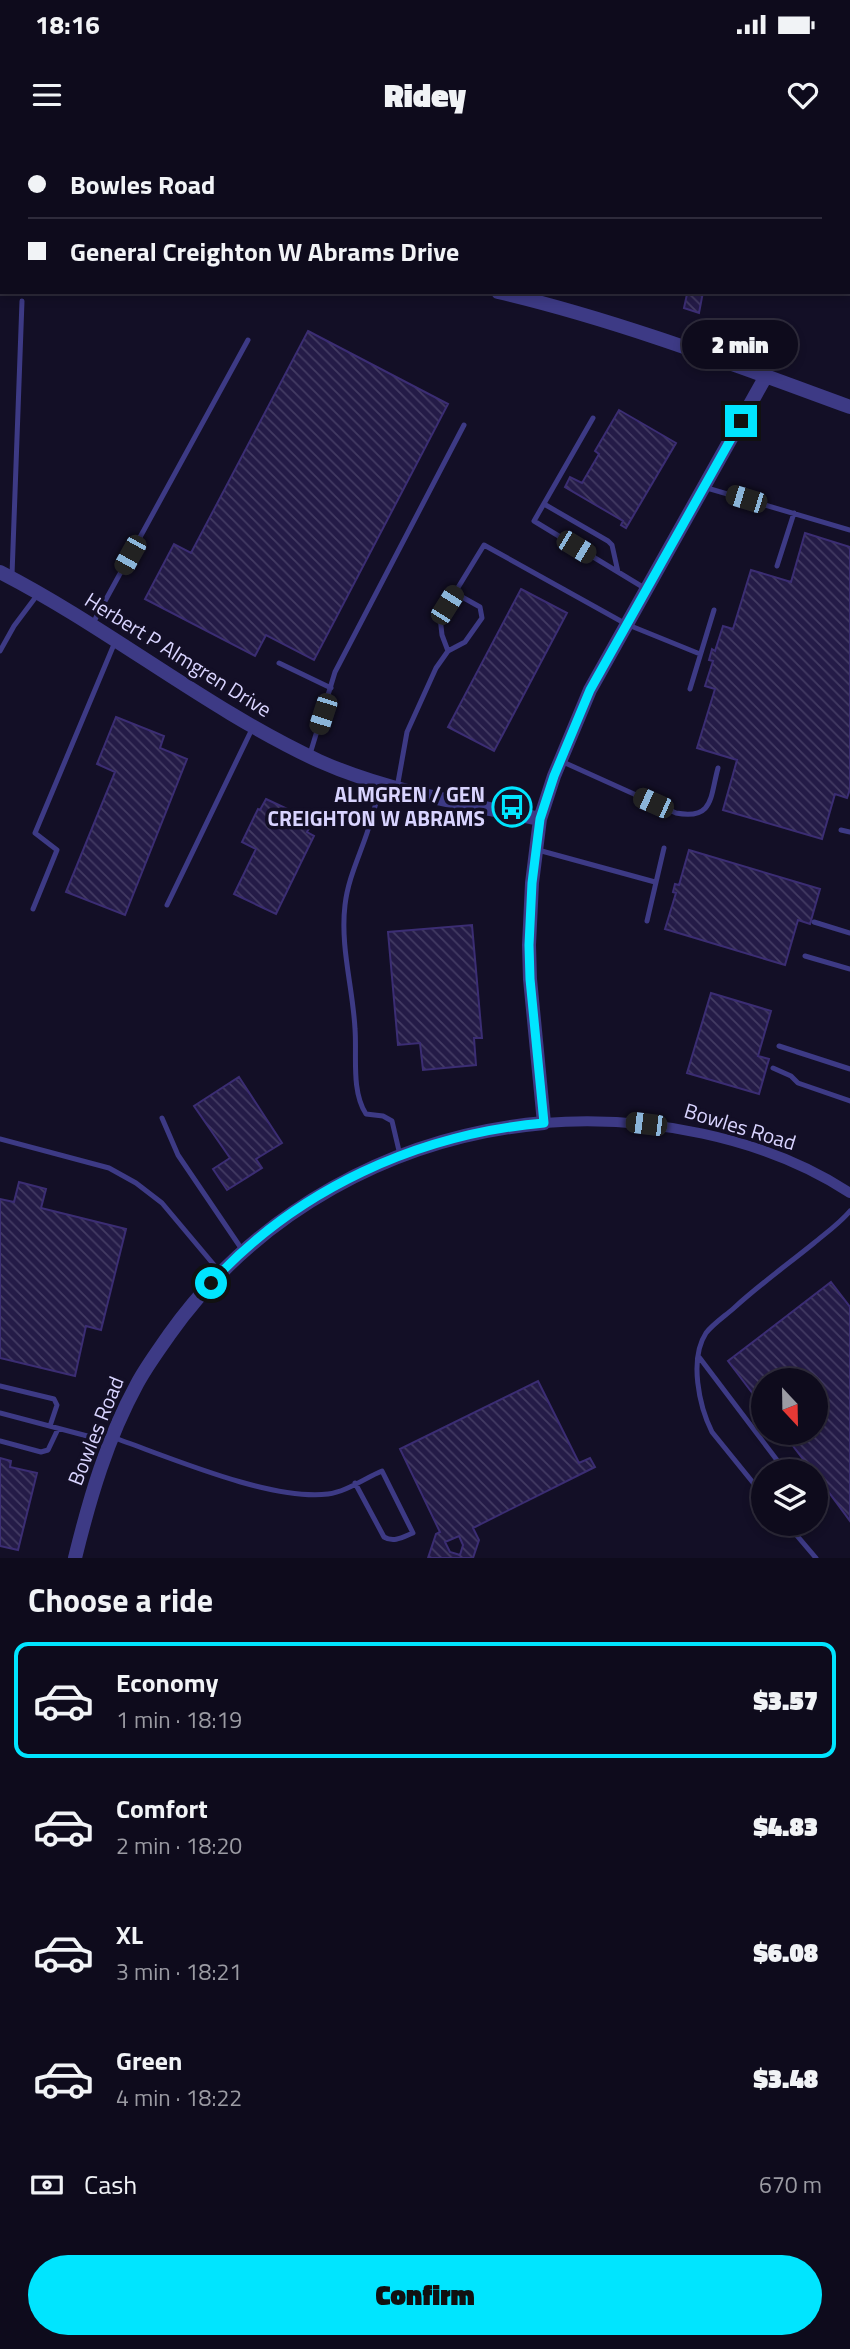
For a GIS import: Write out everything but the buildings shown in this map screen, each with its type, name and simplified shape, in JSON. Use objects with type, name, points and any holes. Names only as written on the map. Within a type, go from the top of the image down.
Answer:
[{"type":"street","points":[[506,294],[661,339],[850,407]]},
{"type":"street","points":[[544,1123],[530,979],[530,914],[540,819],[560,761],[590,690],[766,376]]},
{"type":"street","name":"Herbert P Almgren Drive","points":[[6,575],[253,727],[310,756],[344,771],[397,788],[540,819]]},
{"type":"street","name":"Bowles Road","points":[[75,1558],[92,1493],[122,1413],[145,1370],[178,1322],[243,1251],[317,1196],[364,1171],[400,1155],[470,1134],[544,1123],[625,1122],[709,1135],[764,1152],[850,1193]]},
{"type":"lane","points":[[6,575],[22,301]]},
{"type":"lane","points":[[91,626],[248,340]]},
{"type":"lane","points":[[593,418],[534,521],[646,589]]},
{"type":"lane","points":[[310,756],[335,672],[464,425]]},
{"type":"lane","points":[[704,487],[850,530]]},
{"type":"lane","points":[[544,504],[612,545],[618,572]]},
{"type":"lane","points":[[777,566],[794,513]]},
{"type":"lane","points":[[448,650],[442,635],[440,617],[484,545],[626,624],[700,654]]},
{"type":"lane","points":[[397,788],[407,732],[436,668],[448,650],[465,642],[482,618],[480,607],[455,593]]},
{"type":"lane","points":[[0,651],[14,626],[38,594]]},
{"type":"lane","points":[[690,689],[715,610]]},
{"type":"lane","points":[[33,909],[57,850],[35,833],[115,642]]},
{"type":"lane","points":[[279,663],[331,688]]},
{"type":"lane","points":[[167,905],[253,727]]},
{"type":"lane","points":[[560,761],[676,813],[689,816],[699,814],[707,808],[718,768]]},
{"type":"lane","points":[[382,783],[352,870],[345,906],[344,938],[355,1025],[361,1107],[366,1114],[383,1116],[392,1121],[400,1155]]},
{"type":"lane","points":[[841,830],[850,832]]},
{"type":"lane","points":[[647,920],[664,848]]},
{"type":"lane","points":[[535,849],[654,882]]},
{"type":"lane","points":[[814,922],[850,933]]},
{"type":"lane","points":[[805,956],[850,969]]},
{"type":"lane","points":[[779,1046],[850,1069]]},
{"type":"lane","points":[[773,1068],[791,1076],[797,1083],[850,1101]]},
{"type":"lane","points":[[162,1118],[178,1155],[243,1251]]},
{"type":"lane","points":[[0,1139],[108,1168],[136,1182],[162,1203],[221,1273]]},
{"type":"lane","points":[[751,1480],[712,1432],[707,1421],[698,1388],[698,1356],[707,1332],[850,1211]]},
{"type":"lane","points":[[698,1356],[776,1459]]},
{"type":"lane","points":[[0,1385],[54,1399],[57,1405],[50,1426]]},
{"type":"lane","points":[[0,1413],[58,1429],[111,1439],[235,1480],[298,1495],[331,1494],[355,1483],[382,1471],[413,1532],[398,1539],[384,1536],[355,1483]]},
{"type":"lane","points":[[0,1441],[41,1452],[48,1450],[58,1429]]},
{"type":"lane","points":[[797,1536],[816,1558]]},
{"type":"place","name":"ALMGREN / GEN CREIGHTON W ABRAMS","points":[[512,807]]},
{"type":"route","points":[[211,1283],[278,1223],[317,1196],[364,1171],[450,1139],[491,1129],[544,1123],[529,945],[532,883],[540,819],[571,732],[590,690],[741,421]]}]
